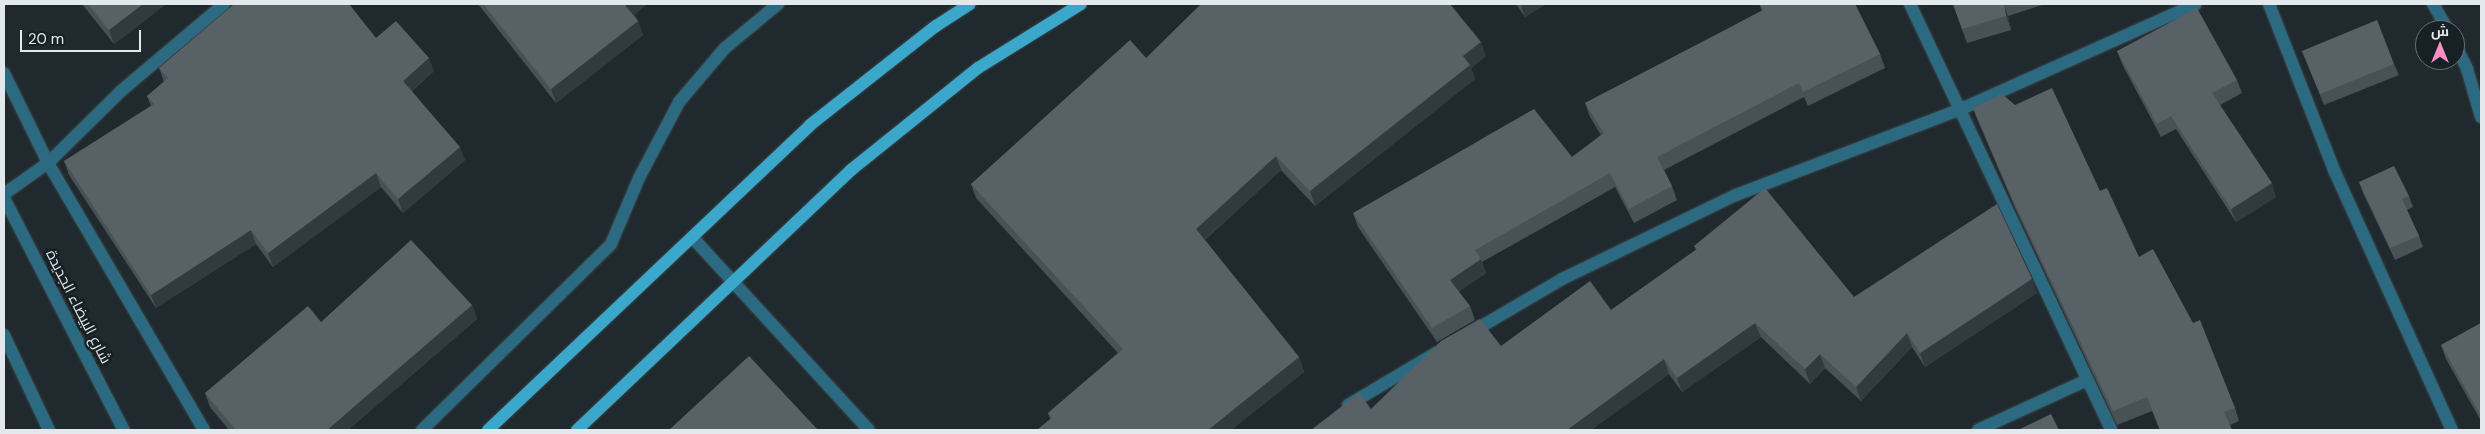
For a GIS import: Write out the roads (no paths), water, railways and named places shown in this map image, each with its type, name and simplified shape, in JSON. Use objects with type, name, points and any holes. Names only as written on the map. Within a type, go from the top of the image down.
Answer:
[{"type":"main road","points":[[488,430],[693,238],[810,125],[936,26],[970,4]]},
{"type":"main road","points":[[577,430],[852,170],[971,74],[1081,4]]},
{"type":"street","points":[[4,194],[48,163],[120,91],[224,4]]},
{"type":"street","points":[[422,430],[611,244],[639,178],[678,102],[725,48],[778,4]]},
{"type":"street","points":[[1910,4],[2111,430]]},
{"type":"street","points":[[1335,414],[1562,279],[1736,195],[1961,109],[2196,4]]},
{"type":"street","points":[[2269,4],[2334,170],[2452,430]]},
{"type":"street","points":[[2433,4],[2442,20]]},
{"type":"street","points":[[2465,65],[2481,117]]},
{"type":"street","points":[[4,73],[48,163],[204,430]]},
{"type":"street","name":"شارع البيضاء الجديدة","points":[[4,198],[124,430]]},
{"type":"street","points":[[693,238],[731,283],[869,430]]},
{"type":"street","points":[[4,335],[49,430]]},
{"type":"street","points":[[1978,430],[2088,380]]}]
